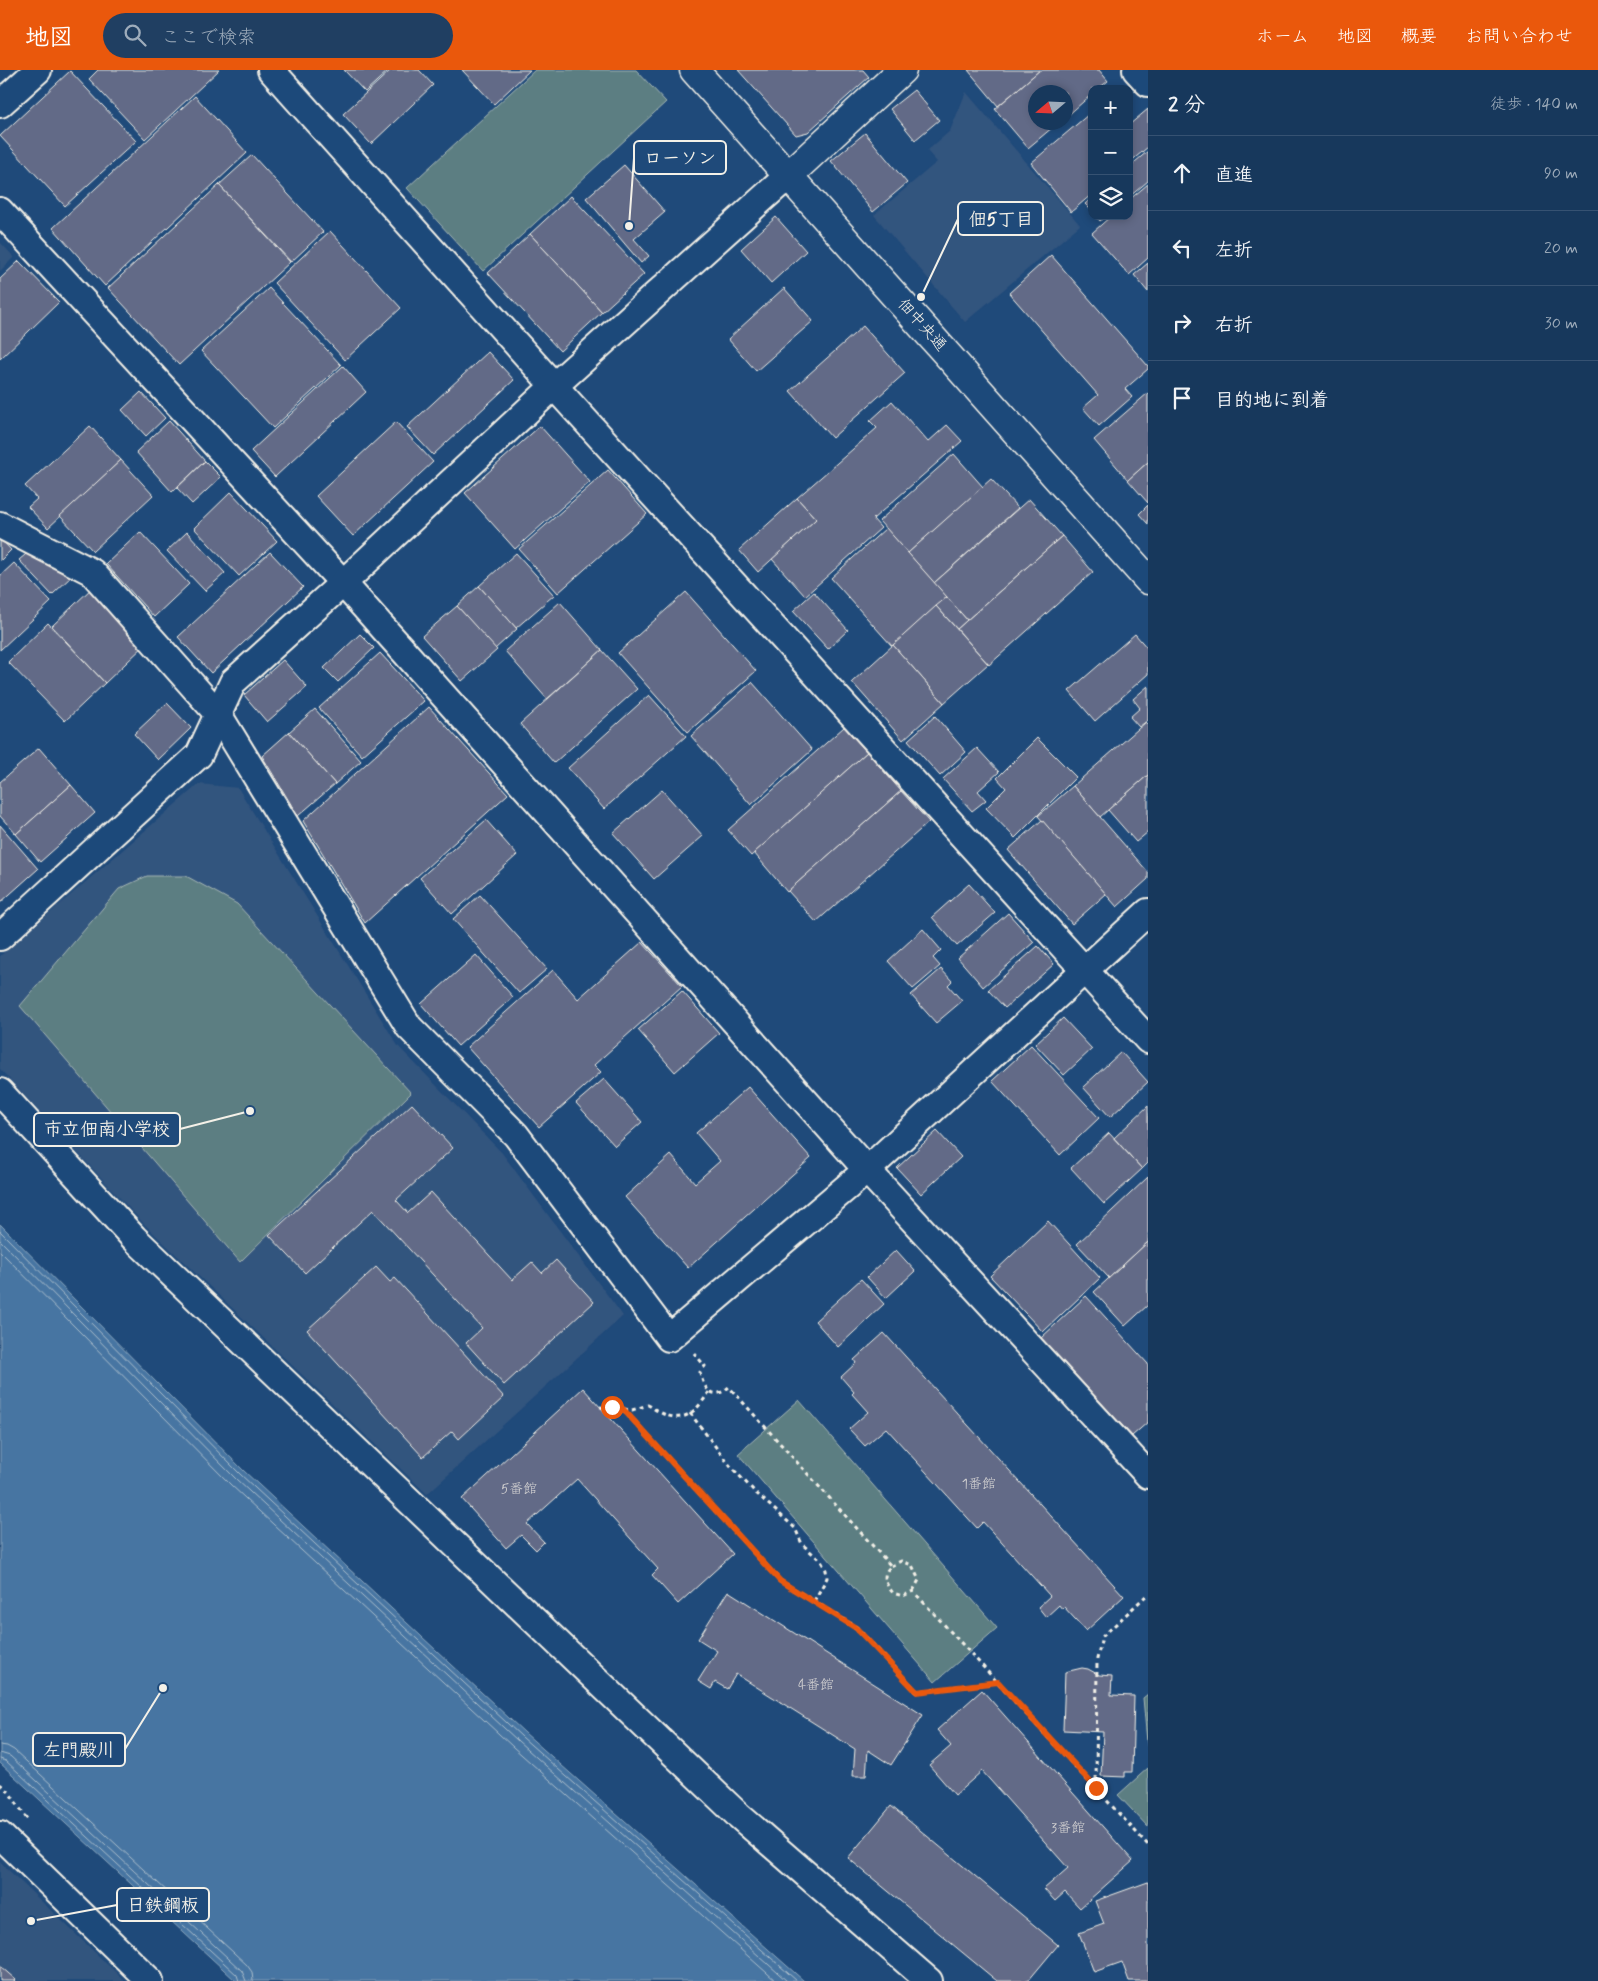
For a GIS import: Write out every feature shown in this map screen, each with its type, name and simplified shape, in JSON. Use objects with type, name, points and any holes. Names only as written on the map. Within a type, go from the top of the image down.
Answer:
[{"type":"street","points":[[0,104],[38,70]]},
{"type":"street","points":[[271,70],[554,386],[1148,1040]]},
{"type":"street","name":"佃中央通","points":[[694,70],[1148,580]]},
{"type":"street","points":[[0,937],[199,755],[233,682],[343,583],[554,386],[789,175],[902,70]]},
{"type":"street","points":[[1136,70],[1148,83]]},
{"type":"street","points":[[0,211],[343,583],[867,1170],[1148,1475]]},
{"type":"street","points":[[0,525],[92,572],[218,714],[409,1027],[516,1135],[669,1338],[867,1170],[1148,912]]},
{"type":"street","points":[[0,1092],[134,1238],[738,1815],[930,1981]]},
{"type":"street","points":[[0,1835],[150,1981]]},
{"type":"path","points":[[693,1352],[705,1366],[700,1372],[704,1387],[709,1392],[720,1392],[729,1386],[891,1566]]},
{"type":"path","points":[[600,1407],[632,1410],[648,1405],[657,1411],[678,1418],[700,1406],[709,1392]]},
{"type":"path","points":[[623,1409],[780,1581],[856,1628],[917,1692],[998,1682]]},
{"type":"path","points":[[690,1413],[731,1467],[756,1493],[795,1528],[802,1544],[821,1561],[826,1570],[827,1578],[814,1601]]},
{"type":"path","points":[[901,1561],[912,1565],[919,1580],[913,1590],[903,1596],[893,1593],[885,1580],[886,1572],[891,1566],[901,1561]]},
{"type":"path","points":[[913,1590],[1148,1845]]},
{"type":"path","points":[[1096,1788],[1097,1659],[1102,1637],[1148,1594]]},
{"type":"shaded area","points":[[966,92],[1080,225],[965,322],[874,215],[937,162],[927,151],[950,131]]},
{"type":"shaded area","points":[[0,242],[14,257],[0,271]]},
{"type":"shaded area","points":[[199,784],[238,788],[398,1046],[502,1153],[623,1316],[427,1494],[144,1224],[0,1069],[0,956]]},
{"type":"shaded area","points":[[0,1862],[125,1981],[0,1981]]},
{"type":"green space","points":[[535,70],[636,70],[666,102],[483,271],[407,188]]},
{"type":"green space","points":[[147,876],[186,876],[237,904],[411,1093],[240,1262],[20,1006],[119,889]]},
{"type":"green space","points":[[799,1400],[997,1628],[935,1682],[738,1454]]},
{"type":"green space","points":[[1148,1694],[1148,1753],[1143,1698]]},
{"type":"green space","points":[[1148,1768],[1148,1827],[1118,1795]]},
{"type":"water","points":[[0,1224],[244,1471],[525,1733],[804,1981],[236,1981],[0,1763]]},
{"type":"building","points":[[98,70],[219,70],[145,139],[89,79]]},
{"type":"building","points":[[344,70],[389,70],[365,92]]},
{"type":"building","points":[[391,70],[419,70],[433,85],[371,144],[343,114]]},
{"type":"building","points":[[462,70],[530,70],[494,104]]},
{"type":"building","points":[[738,70],[863,70],[869,77],[808,132],[796,135]]},
{"type":"building","points":[[968,70],[1040,70],[998,106]]},
{"type":"building","points":[[1040,70],[1099,70],[1108,81],[1103,85],[1088,85],[1088,98],[1073,111],[1073,85],[1028,85],[1028,130],[1049,130],[1028,148],[995,109]]},
{"type":"building","points":[[70,71],[136,141],[65,206],[0,136]]},
{"type":"building","points":[[914,90],[939,120],[915,140],[890,109]]},
{"type":"building","points":[[195,96],[247,153],[105,286],[53,228]]},
{"type":"building","points":[[1148,109],[1148,147],[1133,160],[1133,130],[1133,122]]},
{"type":"building","points":[[1088,115],[1088,197],[1071,212],[1031,163],[1070,130],[1073,130],[1073,128]]},
{"type":"building","points":[[865,133],[907,183],[873,212],[831,161]]},
{"type":"building","points":[[1148,151],[1148,181],[1133,194],[1133,175],[1133,164]]},
{"type":"building","points":[[252,155],[323,232],[291,262],[219,185]]},
{"type":"building","points":[[624,165],[665,212],[634,239],[649,256],[641,263],[586,198]]},
{"type":"building","points":[[1148,184],[1148,258],[1129,275],[1092,233],[1107,220],[1133,220],[1133,197]]},
{"type":"building","points":[[219,185],[290,262],[179,365],[108,288]]},
{"type":"building","points":[[571,196],[644,274],[602,312],[530,234]]},
{"type":"building","points":[[776,217],[806,251],[771,283],[741,249]]},
{"type":"building","points":[[330,231],[401,308],[345,360],[274,283]]},
{"type":"building","points":[[530,234],[602,312],[560,351],[488,273]]},
{"type":"building","points":[[1051,255],[1148,366],[1148,369],[1125,389],[1132,397],[1099,426],[1083,408],[1098,395],[1009,293]]},
{"type":"building","points":[[19,261],[59,302],[0,359],[0,279]]},
{"type":"building","points":[[1148,263],[1148,292],[1134,275]]},
{"type":"building","points":[[269,288],[341,365],[273,428],[201,351]]},
{"type":"building","points":[[784,288],[813,321],[756,371],[728,339]]},
{"type":"building","points":[[863,326],[905,373],[832,438],[790,391]]},
{"type":"building","points":[[488,352],[514,380],[433,455],[407,427]]},
{"type":"building","points":[[343,366],[366,392],[275,477],[251,451]]},
{"type":"building","points":[[141,392],[165,418],[146,436],[122,410]]},
{"type":"building","points":[[1148,393],[1148,462],[1128,480],[1094,440]]},
{"type":"building","points":[[892,401],[928,442],[947,425],[962,441],[873,519],[881,528],[805,596],[772,559],[816,519],[797,498],[877,428],[870,421]]},
{"type":"building","points":[[169,421],[205,461],[172,492],[136,452]]},
{"type":"building","points":[[396,422],[433,462],[353,536],[316,496]]},
{"type":"building","points":[[90,426],[121,460],[48,528],[28,507],[37,499],[25,486]]},
{"type":"building","points":[[540,426],[590,482],[515,549],[465,493]]},
{"type":"building","points":[[954,454],[983,487],[908,553],[879,521]]},
{"type":"building","points":[[121,460],[153,495],[93,551],[60,516]]},
{"type":"building","points":[[205,461],[221,477],[192,504],[177,488]]},
{"type":"building","points":[[1148,462],[1148,503],[1128,480]]},
{"type":"building","points":[[608,470],[647,514],[558,593],[519,549]]},
{"type":"building","points":[[991,479],[1018,508],[934,583],[908,553]]},
{"type":"building","points":[[231,492],[277,541],[239,576],[194,528]]},
{"type":"building","points":[[797,498],[816,519],[758,572],[739,550]]},
{"type":"building","points":[[1029,499],[1062,536],[967,620],[934,583]]},
{"type":"building","points":[[1148,505],[1148,524],[1139,514]]},
{"type":"building","points":[[886,528],[947,597],[892,646],[831,578]]},
{"type":"building","points":[[140,532],[189,584],[154,617],[106,564]]},
{"type":"building","points":[[187,532],[225,573],[205,591],[167,551]]},
{"type":"building","points":[[1062,536],[1093,572],[989,665],[957,629]]},
{"type":"building","points":[[0,538],[11,550],[0,561]]},
{"type":"building","points":[[32,549],[75,573],[52,595],[19,560]]},
{"type":"building","points":[[270,552],[303,587],[211,673],[178,637]]},
{"type":"building","points":[[516,553],[554,595],[516,628],[479,586]]},
{"type":"building","points":[[14,563],[51,602],[0,650],[0,576]]},
{"type":"building","points":[[94,586],[147,643],[105,683],[52,626]]},
{"type":"building","points":[[479,586],[517,629],[495,649],[457,606]]},
{"type":"building","points":[[686,592],[756,671],[688,732],[618,653]]},
{"type":"building","points":[[814,592],[848,630],[828,649],[793,611]]},
{"type":"building","points":[[947,597],[967,620],[957,629],[936,606]]},
{"type":"building","points":[[560,602],[602,650],[547,699],[505,651]]},
{"type":"building","points":[[457,606],[497,650],[462,681],[422,636]]},
{"type":"building","points":[[936,606],[988,664],[944,703],[893,645]]},
{"type":"building","points":[[48,623],[105,683],[65,721],[8,662]]},
{"type":"building","points":[[360,634],[374,648],[338,682],[324,668]]},
{"type":"building","points":[[1135,634],[1148,649],[1148,674],[1095,721],[1069,691]]},
{"type":"building","points":[[893,645],[944,703],[903,740],[852,682]]},
{"type":"building","points":[[602,650],[637,689],[554,763],[520,724]]},
{"type":"building","points":[[380,653],[424,701],[362,756],[319,708]]},
{"type":"building","points":[[283,660],[307,687],[267,722],[244,695]]},
{"type":"building","points":[[752,682],[812,750],[751,805],[691,736]]},
{"type":"building","points":[[1148,686],[1148,720],[1139,727],[1130,717],[1140,708],[1133,699]]},
{"type":"building","points":[[649,695],[686,736],[604,809],[568,768]]},
{"type":"building","points":[[167,703],[191,728],[158,760],[134,734]]},
{"type":"building","points":[[429,707],[508,794],[365,923],[303,821]]},
{"type":"building","points":[[315,709],[361,761],[335,784],[289,732]]},
{"type":"building","points":[[935,716],[966,752],[940,776],[908,740]]},
{"type":"building","points":[[1146,722],[1148,724],[1148,775],[1100,817],[1073,786]]},
{"type":"building","points":[[844,727],[867,752],[751,856],[728,830]]},
{"type":"building","points":[[289,732],[335,784],[298,816],[262,756]]},
{"type":"building","points":[[1037,738],[1076,777],[1015,838],[986,808],[1006,788],[997,778]]},
{"type":"building","points":[[39,748],[71,785],[16,834],[0,816],[0,782]]},
{"type":"building","points":[[977,748],[999,772],[978,791],[986,800],[972,811],[943,779]]},
{"type":"building","points":[[867,752],[901,791],[787,892],[754,853]]},
{"type":"building","points":[[1148,775],[1148,832],[1136,842],[1108,810]]},
{"type":"building","points":[[71,785],[95,813],[40,862],[16,834]]},
{"type":"building","points":[[1073,786],[1148,872],[1148,879],[1117,907],[1038,816]]},
{"type":"building","points":[[662,790],[703,836],[654,879],[613,833]]},
{"type":"building","points":[[901,791],[929,822],[816,922],[788,891]]},
{"type":"building","points":[[486,820],[517,855],[452,914],[420,878]]},
{"type":"building","points":[[1042,820],[1106,894],[1072,924],[1008,850]]},
{"type":"building","points":[[0,825],[38,869],[0,903]]},
{"type":"building","points":[[969,884],[995,913],[957,946],[932,917]]},
{"type":"building","points":[[480,895],[547,969],[519,993],[453,919]]},
{"type":"building","points":[[1008,913],[1034,942],[983,987],[958,958]]},
{"type":"building","points":[[923,929],[941,950],[933,958],[940,966],[913,989],[888,961]]},
{"type":"building","points":[[642,942],[682,986],[594,1065],[601,1072],[539,1127],[467,1047],[553,970],[578,999]]},
{"type":"building","points":[[1038,946],[1054,964],[1005,1008],[988,990]]},
{"type":"building","points":[[476,955],[513,997],[458,1046],[421,1004]]},
{"type":"building","points":[[941,969],[952,981],[948,985],[962,1001],[936,1023],[911,995]]},
{"type":"building","points":[[682,991],[719,1033],[675,1072],[638,1030]]},
{"type":"building","points":[[1063,1018],[1092,1049],[1064,1075],[1035,1044]]},
{"type":"building","points":[[1031,1045],[1099,1118],[1060,1155],[992,1081]]},
{"type":"building","points":[[1121,1052],[1148,1082],[1110,1117],[1083,1087]]},
{"type":"building","points":[[604,1079],[642,1122],[615,1146],[576,1103]]},
{"type":"building","points":[[748,1087],[811,1158],[688,1268],[625,1197],[671,1155],[695,1183],[720,1161],[696,1133]]},
{"type":"building","points":[[412,1104],[453,1148],[396,1200],[408,1213],[431,1192],[512,1280],[532,1262],[542,1273],[556,1260],[594,1302],[504,1385],[466,1343],[482,1328],[373,1210],[305,1273],[269,1235]]},
{"type":"building","points":[[1148,1106],[1148,1163],[1142,1169],[1114,1138]]},
{"type":"building","points":[[937,1131],[961,1157],[921,1194],[897,1168]]},
{"type":"building","points":[[1109,1133],[1142,1169],[1104,1204],[1071,1168]]},
{"type":"building","points":[[1148,1177],[1148,1242],[1109,1278],[1077,1244]]},
{"type":"building","points":[[1048,1221],[1100,1278],[1043,1332],[990,1276]]},
{"type":"building","points":[[1148,1242],[1148,1305],[1125,1326],[1094,1292]]},
{"type":"building","points":[[896,1250],[915,1271],[886,1298],[867,1277]]},
{"type":"building","points":[[376,1267],[390,1282],[395,1278],[504,1397],[459,1439],[452,1431],[423,1457],[307,1330]]},
{"type":"building","points":[[861,1279],[884,1304],[838,1347],[815,1321]]},
{"type":"building","points":[[1086,1296],[1148,1364],[1148,1422],[1132,1436],[1041,1338]]},
{"type":"building","points":[[884,1333],[1124,1596],[1086,1631],[1064,1607],[1062,1609],[1059,1605],[1046,1617],[1038,1607],[1050,1596],[983,1522],[977,1528],[886,1428],[865,1446],[849,1429],[868,1412],[852,1394],[854,1392],[841,1377],[856,1363],[854,1360]]},
{"type":"building","points":[[583,1388],[733,1554],[678,1604],[652,1575],[658,1569],[577,1479],[527,1524],[544,1542],[536,1550],[521,1535],[506,1548],[462,1499]]},
{"type":"building","points":[[728,1591],[923,1715],[891,1765],[868,1750],[866,1776],[853,1776],[855,1749],[736,1674],[727,1689],[715,1682],[711,1689],[698,1681],[717,1651],[698,1639]]},
{"type":"building","points":[[1082,1668],[1099,1675],[1112,1676],[1111,1695],[1134,1696],[1132,1772],[1125,1772],[1125,1777],[1101,1776],[1103,1732],[1063,1730],[1065,1672]]},
{"type":"building","points":[[982,1690],[1133,1861],[1080,1908],[1065,1892],[1055,1901],[1044,1889],[1068,1868],[982,1771],[955,1795],[929,1765],[951,1746],[937,1730]]},
{"type":"building","points":[[891,1806],[1058,1945],[1028,1981],[997,1981],[848,1858]]},
{"type":"building","points":[[1148,1882],[1148,1981],[1129,1981],[1122,1962],[1094,1972],[1079,1933],[1104,1924],[1095,1901]]},
{"type":"building","points":[[0,1966],[16,1980],[0,1981]]},
{"type":"place","name":"ローソン","points":[[629,226]]},
{"type":"place","name":"佃5丁目","points":[[921,297]]},
{"type":"place","name":"市立佃南小学校","points":[[250,1111]]},
{"type":"place","name":"左門殿川","points":[[163,1688]]},
{"type":"place","name":"日鉄鋼板","points":[[31,1921]]},
{"type":"route","points":[[612,1407],[623,1409],[780,1581],[856,1628],[917,1692],[998,1682],[1096,1788]]}]
